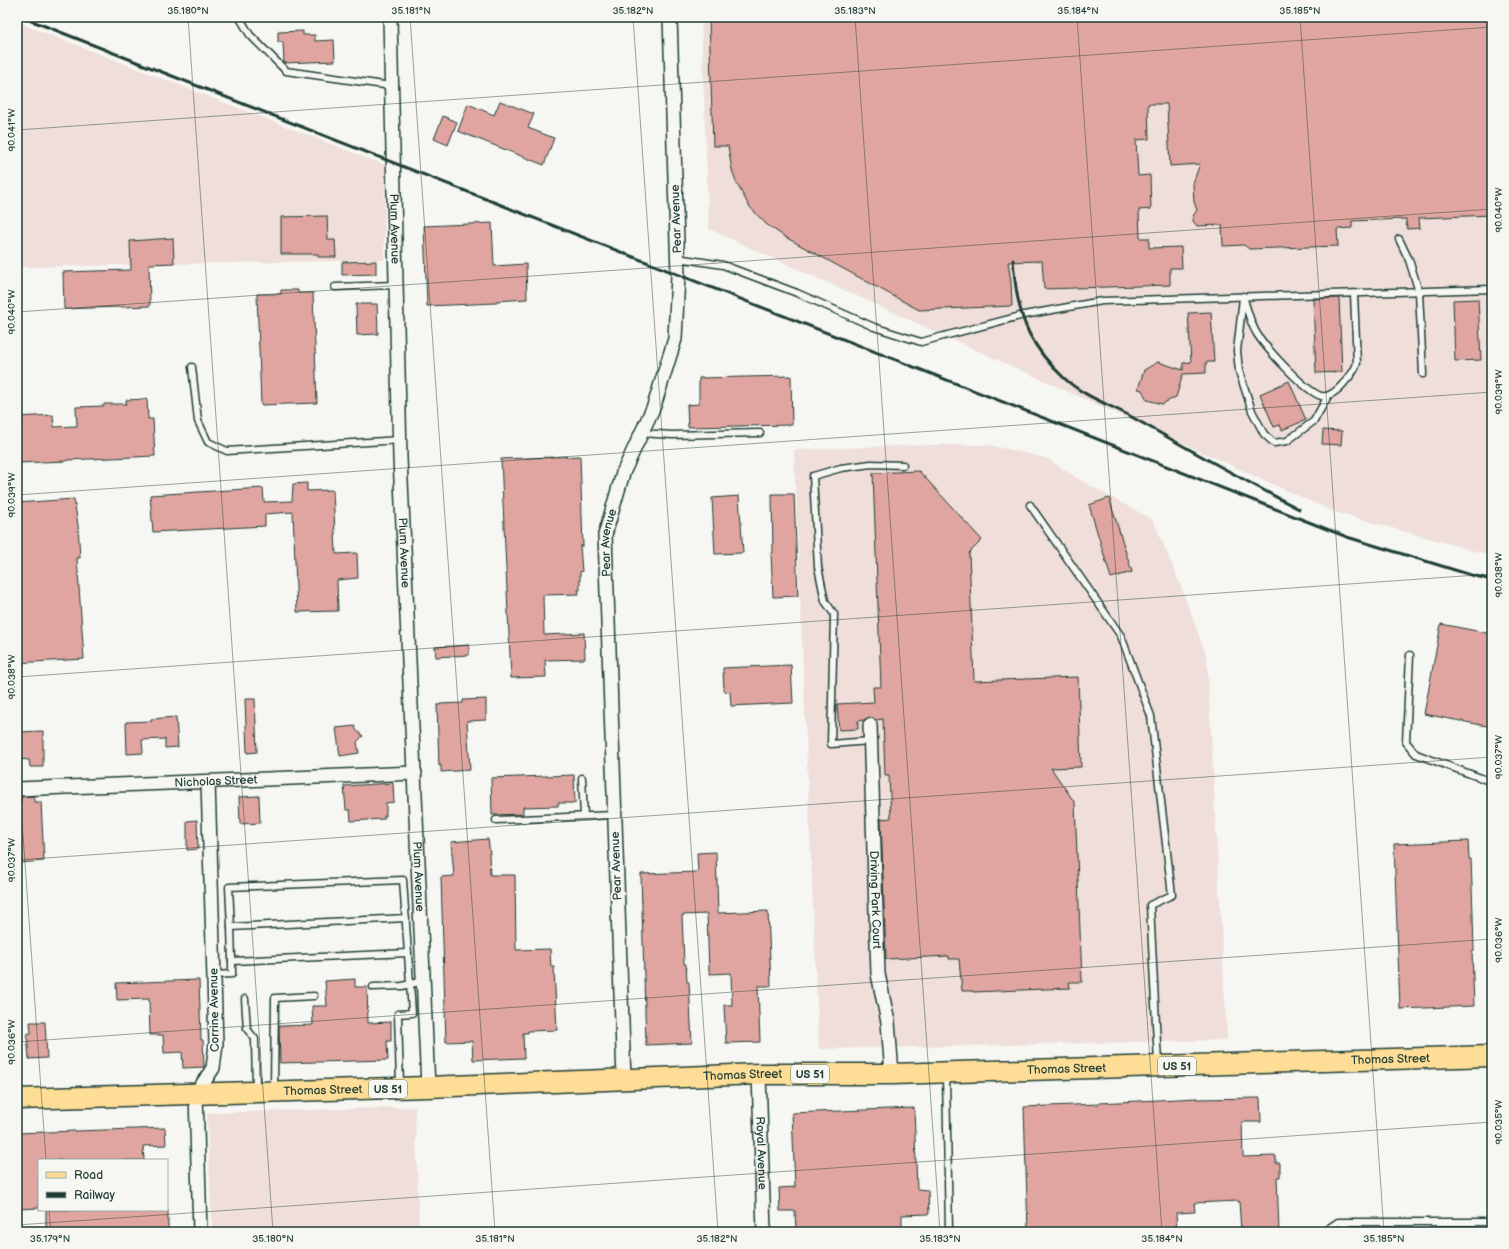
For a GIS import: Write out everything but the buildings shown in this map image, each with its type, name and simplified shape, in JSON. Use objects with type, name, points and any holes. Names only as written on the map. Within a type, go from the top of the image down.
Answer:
[{"type":"main road","name":"Thomas Street","points":[[17,1099],[400,1088],[760,1074],[892,1074],[1492,1056]]},
{"type":"street","name":"Plum Avenue","points":[[390,17],[400,440],[428,1087]]},
{"type":"street","name":"Pear Avenue","points":[[624,1080],[614,815],[606,535],[623,473],[654,406],[675,339],[678,258],[670,17]]},
{"type":"street","name":"Driving Park Court","points":[[870,725],[878,974],[888,1022],[892,1074]]},
{"type":"street","name":"Nicholas Street","points":[[17,789],[415,773]]},
{"type":"street","name":"Corrine Avenue","points":[[196,1094],[213,1068],[216,1044],[208,782]]},
{"type":"street","name":"Royal Avenue","points":[[760,1074],[764,1232]]},
{"type":"street","points":[[196,1094],[200,1232]]},
{"type":"lane","points":[[241,20],[250,35],[286,71],[391,86]]},
{"type":"lane","points":[[1399,239],[1409,260],[1418,292],[1423,374]]},
{"type":"lane","points":[[678,258],[723,265],[797,293],[874,327],[921,342],[1024,315],[1102,301],[1492,289]]},
{"type":"lane","points":[[335,287],[396,285]]},
{"type":"lane","points":[[1243,296],[1237,351],[1239,372],[1252,411],[1264,434],[1274,443],[1287,441],[1314,421],[1328,396],[1340,388],[1355,371],[1357,362],[1354,294]]},
{"type":"lane","points":[[1243,296],[1256,332],[1269,351],[1308,387],[1320,396],[1328,396]]},
{"type":"lane","points":[[192,367],[198,421],[208,442],[227,451],[400,440]]},
{"type":"lane","points":[[642,433],[672,435],[760,432]]},
{"type":"lane","points":[[870,741],[832,744],[834,614],[825,601],[818,567],[813,476],[841,468],[871,464],[903,465]]},
{"type":"lane","points":[[1030,505],[1120,636],[1151,716],[1172,895],[1150,905],[1158,1066]]},
{"type":"lane","points":[[1410,655],[1406,742],[1416,754],[1492,782]]},
{"type":"lane","points":[[582,778],[584,816]]},
{"type":"lane","points":[[496,820],[614,815]]},
{"type":"lane","points":[[214,975],[232,974],[229,887],[403,880],[412,1013],[398,1014],[400,1088]]},
{"type":"lane","points":[[231,926],[406,918]]},
{"type":"lane","points":[[232,960],[408,953]]},
{"type":"lane","points":[[373,987],[402,986],[424,982]]},
{"type":"lane","points":[[265,1092],[275,1034],[275,998],[314,996]]},
{"type":"lane","points":[[245,999],[247,1029],[255,1039],[265,1092]]},
{"type":"lane","points":[[1492,1056],[1492,1062]]},
{"type":"lane","points":[[946,1072],[949,1232]]},
{"type":"lane","points":[[1323,1232],[1338,1222],[1492,1222]]},
{"type":"shaded area","points":[[701,17],[1492,17],[1492,556],[1332,511],[709,229]]},
{"type":"shaded area","points":[[17,22],[385,165],[384,260],[17,267]]},
{"type":"shaded area","points":[[919,445],[988,445],[1046,458],[1078,479],[1153,520],[1181,586],[1207,658],[1227,1040],[819,1049],[794,450]]},
{"type":"shaded area","points":[[415,1107],[419,1232],[212,1232],[207,1113]]},
{"type":"railway","points":[[22,17],[1347,537],[1492,580]]},
{"type":"railway","points":[[1013,260],[1018,297],[1025,324],[1036,345],[1064,378],[1087,395],[1130,416],[1299,509]]}]
